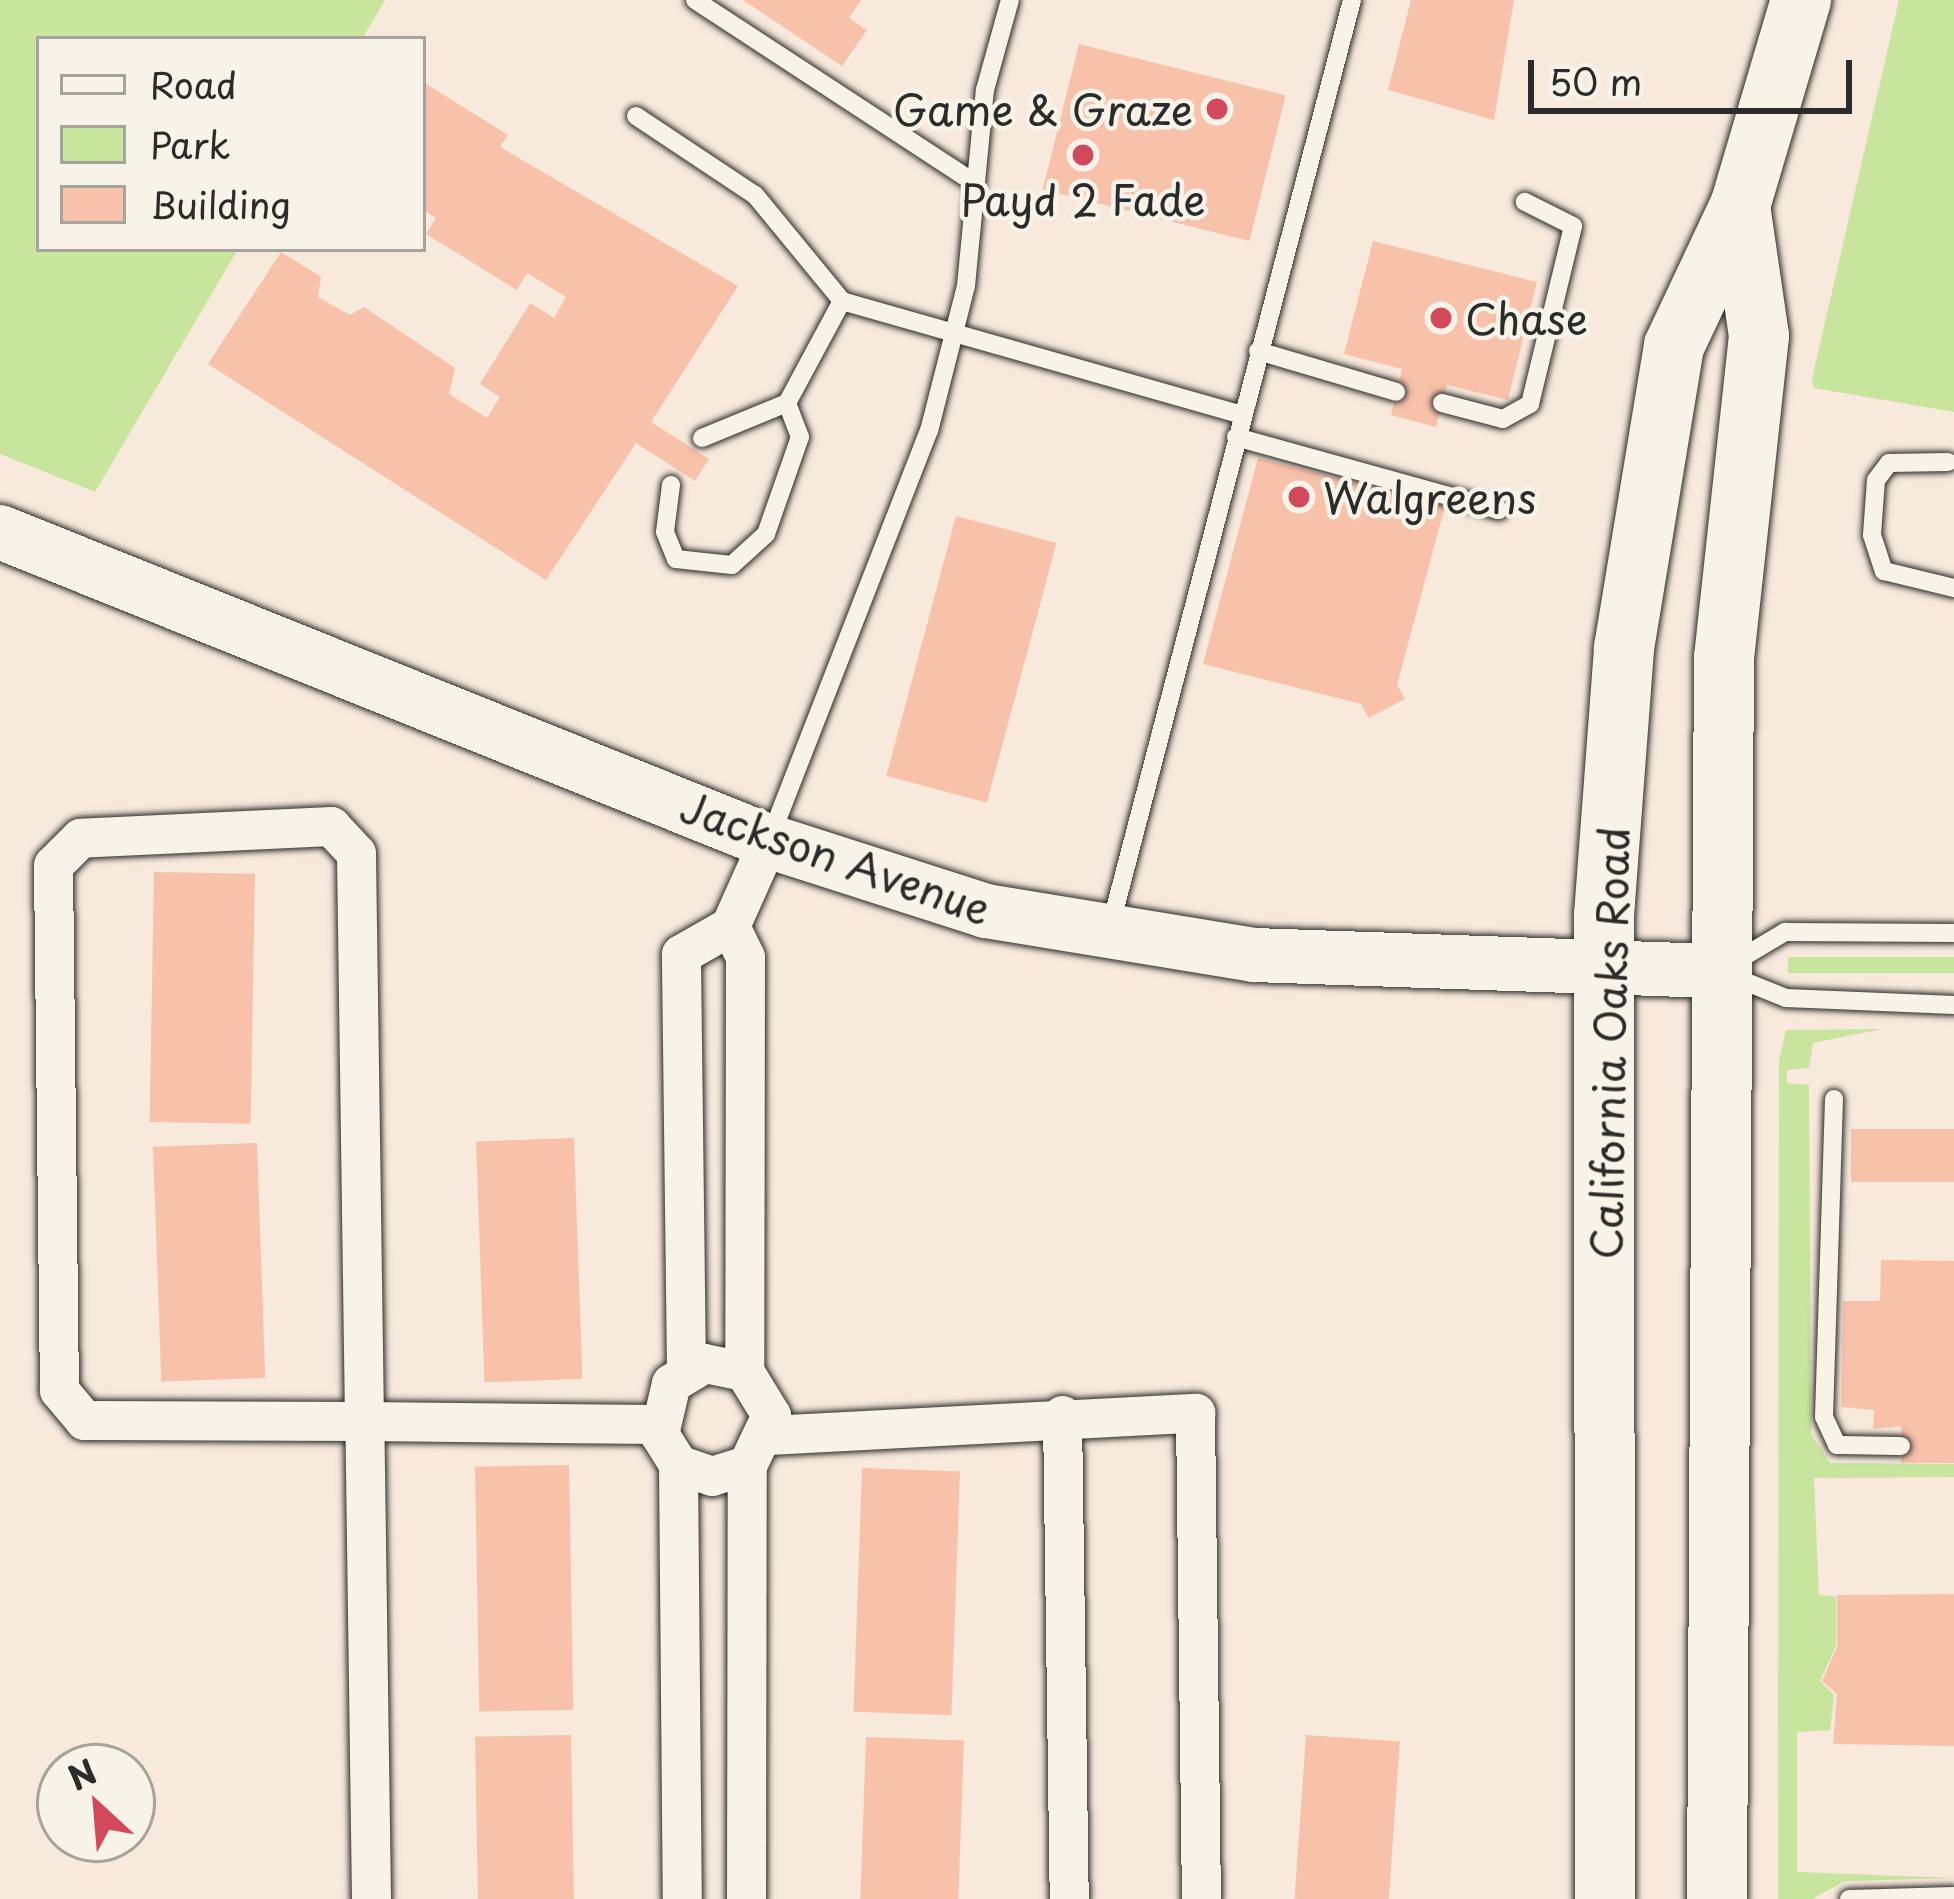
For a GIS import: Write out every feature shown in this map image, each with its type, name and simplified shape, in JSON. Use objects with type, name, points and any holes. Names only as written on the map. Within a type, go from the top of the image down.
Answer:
[{"type":"main road","name":"California Oaks Road","points":[[1611,1884],[1607,963],[1624,648],[1674,346],[1740,206],[1801,0]]},
{"type":"main road","name":"California Oaks Road","points":[[1717,1899],[1724,658],[1759,336],[1740,206]]},
{"type":"main road","name":"Jackson Avenue","points":[[0,532],[769,841],[1108,937],[1254,956],[1607,963],[1719,971]]},
{"type":"street","points":[[371,1899],[364,1421],[356,853],[332,826],[80,838],[53,865],[59,1390],[85,1420],[364,1421],[658,1424]]},
{"type":"street","points":[[682,1899],[678,1464],[658,1424],[661,1398],[686,1370],[681,954],[730,926],[769,841]]},
{"type":"street","points":[[730,926],[745,957],[744,1371],[766,1397],[758,1450],[746,1899]]},
{"type":"street","points":[[683,1074],[744,1074]]},
{"type":"street","points":[[686,1370],[744,1371]]},
{"type":"street","points":[[678,1464],[712,1477],[758,1450],[1062,1415],[1195,1413],[1201,1899]]},
{"type":"street","points":[[1062,1415],[1069,1899]]},
{"type":"lane","points":[[695,0],[976,183]]},
{"type":"lane","points":[[769,841],[929,430],[952,340],[1010,0]]},
{"type":"lane","points":[[1108,937],[1352,0]]},
{"type":"lane","points":[[636,116],[755,195],[842,301],[952,340],[1242,415]]},
{"type":"lane","points":[[1442,404],[1503,419],[1530,404],[1573,226],[1525,202]]},
{"type":"lane","points":[[702,438],[787,403],[842,301]]},
{"type":"lane","points":[[1258,351],[1396,392]]},
{"type":"lane","points":[[670,485],[665,532],[676,559],[732,565],[766,535],[800,437],[787,403]]},
{"type":"lane","points":[[1236,437],[1499,511]]},
{"type":"lane","points":[[1948,462],[1910,456],[1876,480],[1873,559],[1954,588]]},
{"type":"lane","points":[[1719,971],[1785,932],[1954,933]]},
{"type":"lane","points":[[1719,971],[1786,998],[1954,1005]]},
{"type":"lane","points":[[1834,1100],[1824,1417],[1837,1445],[1901,1446]]},
{"type":"lane","points":[[1849,1899],[1954,1897]]},
{"type":"green space","points":[[0,0],[385,0],[364,36],[36,36],[36,252],[236,252],[95,492],[0,454]]},
{"type":"green space","points":[[1899,0],[1954,0],[1954,412],[1814,388],[1812,379]]},
{"type":"green space","points":[[1788,957],[1954,957],[1954,973],[1788,973]]},
{"type":"green space","points":[[1882,1029],[1813,1043],[1809,1068],[1787,1070],[1787,1083],[1809,1085],[1811,1434],[1830,1463],[1954,1464],[1954,1477],[1814,1478],[1819,1595],[1836,1596],[1836,1646],[1820,1681],[1834,1695],[1830,1730],[1797,1732],[1797,1872],[1954,1878],[1845,1881],[1812,1899],[1778,1899],[1779,1060],[1786,1030]]},
{"type":"building","points":[[743,0],[861,0],[849,18],[867,30],[842,66]]},
{"type":"building","points":[[1411,0],[1514,0],[1494,120],[1388,90]]},
{"type":"building","points":[[1079,44],[1286,96],[1249,241],[1043,190]]},
{"type":"building","points":[[426,84],[508,135],[500,147],[738,286],[651,422],[709,459],[695,481],[636,443],[546,580],[208,364],[281,252],[321,277],[318,297],[350,315],[364,307],[455,368],[449,394],[487,418],[500,397],[480,384],[530,303],[554,318],[566,297],[527,273],[517,290],[426,234],[436,218],[426,212]]},
{"type":"building","name":"Chase","points":[[1373,241],[1537,282],[1508,400],[1447,385],[1436,427],[1391,415],[1402,369],[1344,354]]},
{"type":"building","name":"Walgreens","points":[[1258,458],[1445,506],[1397,685],[1405,699],[1369,718],[1361,704],[1203,664]]},
{"type":"building","points":[[956,516],[1056,543],[987,803],[886,776]]},
{"type":"building","points":[[154,872],[255,874],[251,1124],[150,1122]]},
{"type":"building","points":[[1851,1129],[1954,1129],[1954,1182],[1851,1182]]},
{"type":"building","points":[[574,1138],[582,1379],[484,1382],[476,1141]]},
{"type":"building","points":[[257,1143],[265,1378],[161,1381],[153,1147]]},
{"type":"building","points":[[1881,1260],[1954,1261],[1954,1463],[1901,1463],[1901,1426],[1873,1429],[1874,1410],[1841,1407],[1843,1301],[1880,1301]]},
{"type":"building","points":[[569,1465],[573,1710],[479,1712],[475,1467]]},
{"type":"building","points":[[862,1468],[960,1471],[951,1715],[853,1712]]},
{"type":"building","points":[[1954,1594],[1954,1746],[1833,1744],[1837,1694],[1822,1681],[1837,1647],[1837,1595]]},
{"type":"building","points":[[571,1735],[574,1899],[478,1899],[475,1737]]},
{"type":"building","points":[[1306,1735],[1400,1742],[1389,1899],[1295,1899]]},
{"type":"building","points":[[866,1737],[964,1740],[958,1899],[860,1899]]},
{"type":"place","name":"Game & Graze","points":[[1217,109]]},
{"type":"place","name":"Payd 2 Fade","points":[[1083,155]]},
{"type":"place","name":"Chase","points":[[1441,318]]},
{"type":"place","name":"Walgreens","points":[[1299,497]]}]
